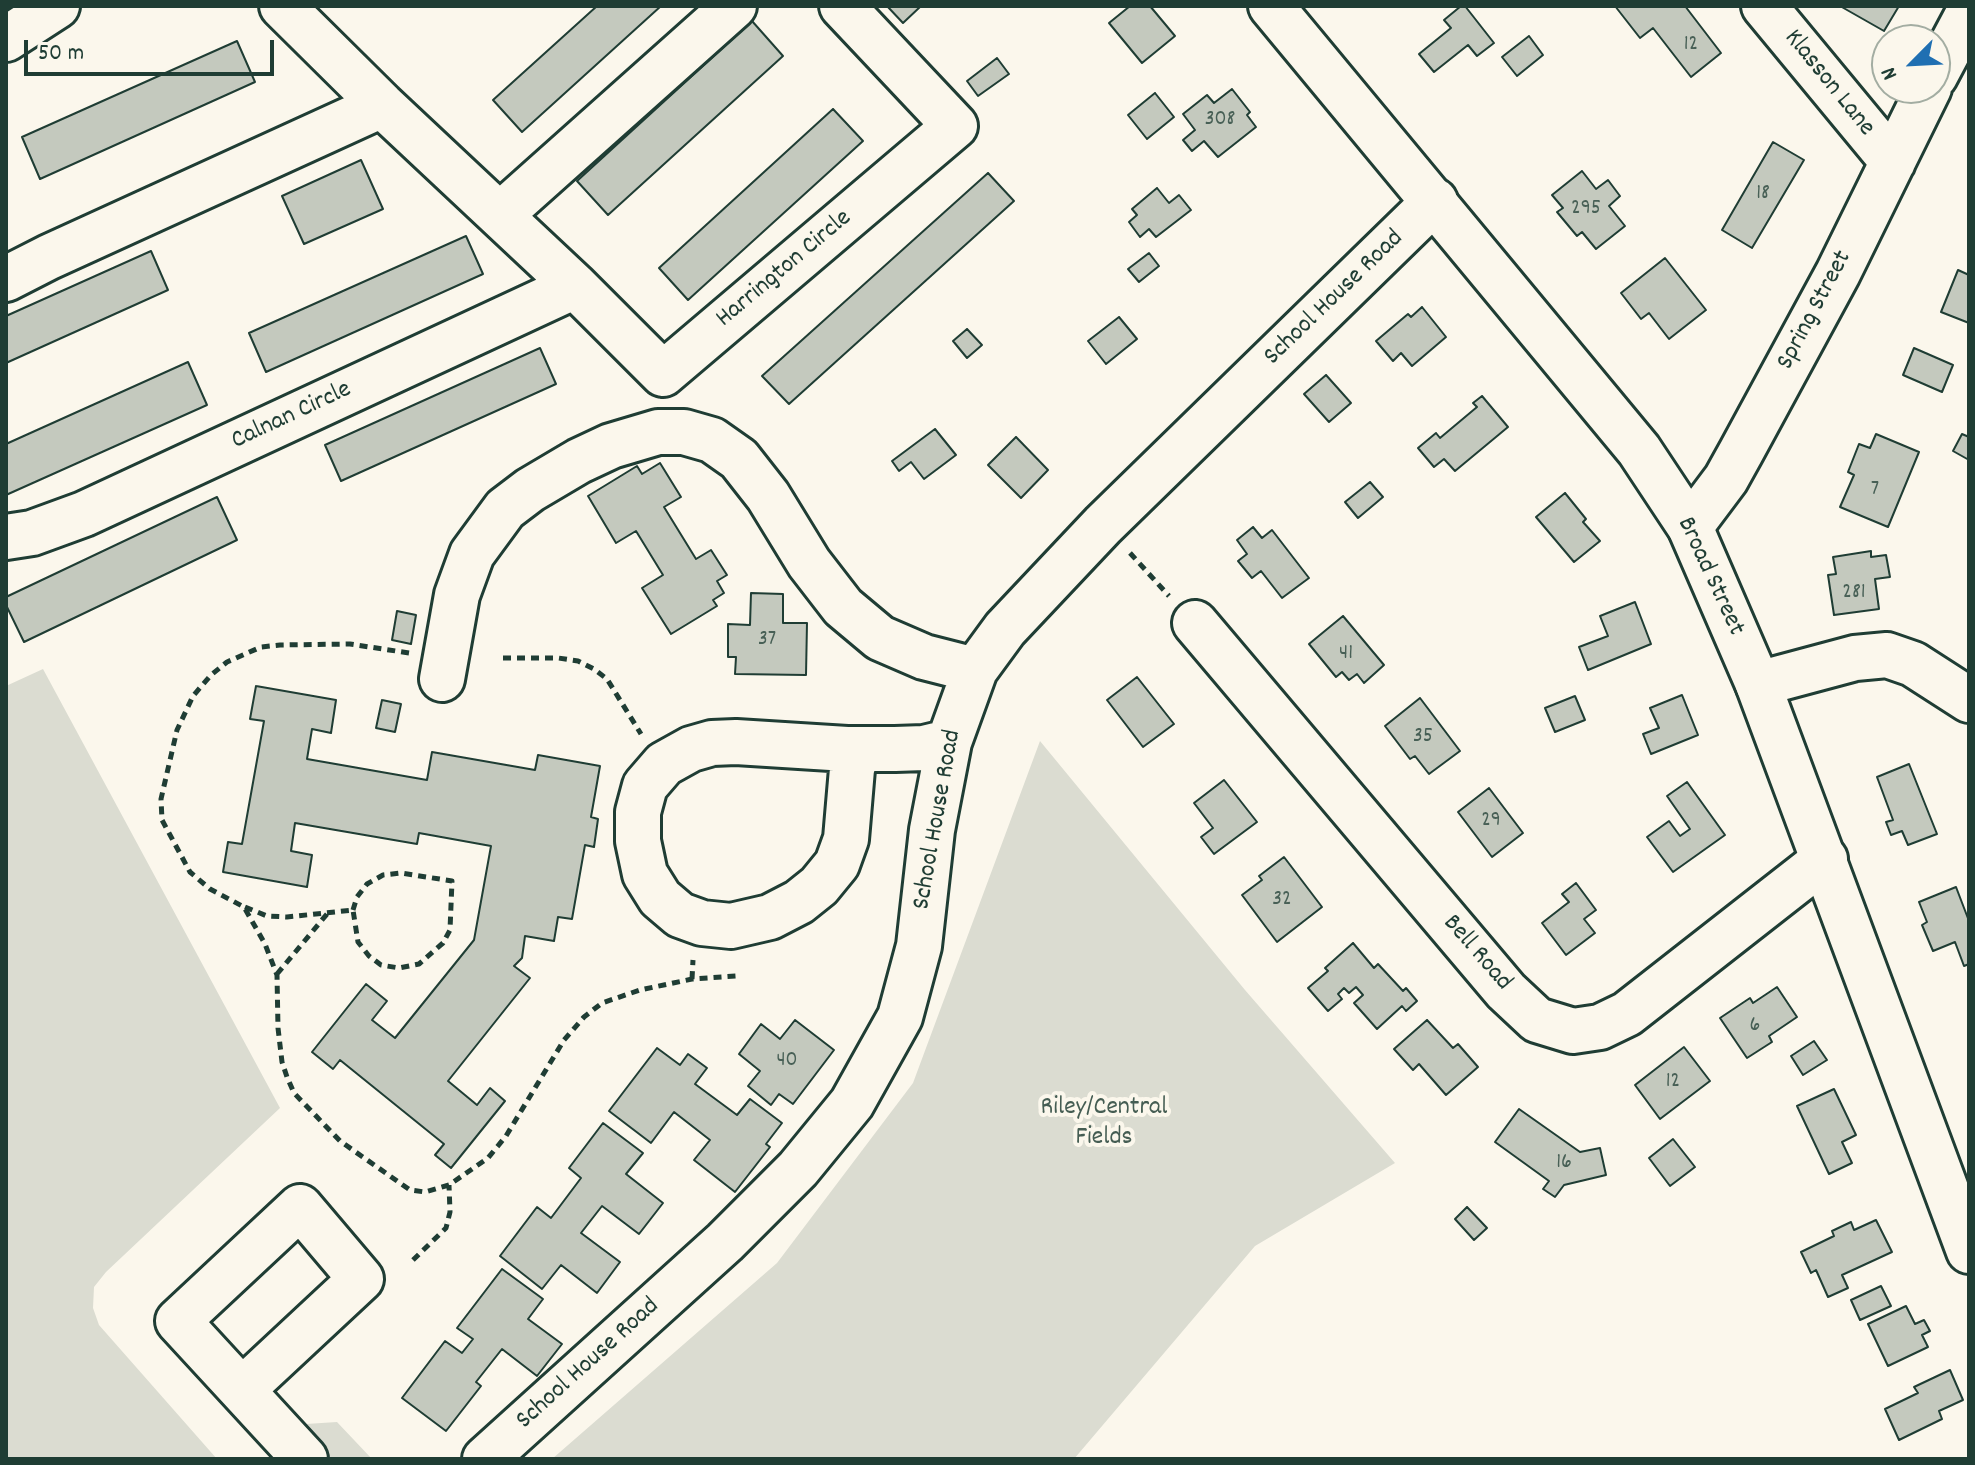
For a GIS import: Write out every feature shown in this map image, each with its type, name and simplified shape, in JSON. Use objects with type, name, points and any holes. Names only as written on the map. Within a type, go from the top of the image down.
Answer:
[{"type":"street","points":[[6,39],[57,6]]},
{"type":"street","points":[[282,6],[663,374],[684,432]]},
{"type":"street","points":[[500,215],[734,6]]},
{"type":"street","name":"Harrington Circle","points":[[663,374],[955,126],[842,6]]},
{"type":"street","name":"Broad Street","points":[[1271,6],[1639,450],[1690,527],[1758,684],[1969,1251]]},
{"type":"street","name":"Klasson Lane","points":[[1764,6],[1893,162]]},
{"type":"street","name":"Spring Street","points":[[1951,56],[1969,12]]},
{"type":"street","name":"Spring Street","points":[[1690,527],[1726,479],[1926,104]]},
{"type":"street","points":[[6,279],[382,105]]},
{"type":"street","name":"School House Road","points":[[485,1459],[725,1242],[798,1169],[852,1103],[900,1017],[919,946],[932,830],[949,742],[975,670],[1005,629],[1103,525],[1435,201]]},
{"type":"street","name":"Calnan Circle","points":[[6,537],[32,533],[84,514],[575,286]]},
{"type":"street","points":[[428,666],[472,554],[505,509],[555,476],[611,446],[658,432],[684,432],[712,440],[739,459],[768,496],[809,563],[843,607],[880,638],[924,657],[975,670]]},
{"type":"street","name":"Bell Road","points":[[1195,623],[1506,991],[1537,1020],[1573,1031],[1600,1027],[1627,1014],[1825,859]]},
{"type":"street","points":[[1758,684],[1855,658],[1887,655],[1913,664],[1969,700]]},
{"type":"street","points":[[858,749],[852,769],[846,839],[837,864],[819,886],[799,902],[770,917],[731,926],[702,923],[680,915],[660,898],[645,874],[638,841],[638,812],[645,786],[664,764],[691,749],[712,743],[736,742],[858,749],[924,748],[949,742]]},
{"type":"street","points":[[242,1390],[305,1459]]},
{"type":"path","points":[[1103,525],[1195,623]]},
{"type":"path","points":[[353,910],[267,916],[210,889],[190,872],[162,820],[161,799],[177,730],[193,696],[211,675],[227,662],[261,647],[350,644],[428,666]]},
{"type":"path","points":[[503,658],[558,658],[578,661],[594,669],[607,679],[643,737]]},
{"type":"path","points":[[401,873],[452,881],[450,930],[443,943],[419,964],[399,968],[381,965],[369,956],[358,942],[353,910],[357,897],[367,884],[383,875],[401,873]]},
{"type":"path","points":[[244,907],[265,944],[277,975],[282,1062],[294,1093],[340,1141],[410,1190],[425,1192],[449,1185],[488,1158],[506,1136],[564,1040],[584,1017],[602,1003],[692,979],[736,976]]},
{"type":"path","points":[[277,975],[328,913]]},
{"type":"path","points":[[692,979],[693,952]]},
{"type":"path","points":[[413,1260],[446,1228],[450,1212],[449,1185]]},
{"type":"green space","points":[[43,669],[280,1108],[106,1272],[94,1287],[93,1308],[99,1325],[217,1459],[6,1459],[6,686]]},
{"type":"green space","name":"Riley/Central Fields","points":[[1040,741],[1245,990],[1395,1163],[1255,1246],[1074,1459],[552,1459],[777,1263],[913,1083]]},
{"type":"green space","points":[[337,1422],[372,1459],[267,1459],[306,1424]]},
{"type":"building","points":[[597,6],[661,6],[522,132],[493,100]]},
{"type":"building","points":[[887,6],[921,6],[903,23]]},
{"type":"building","points":[[1130,6],[1150,6],[1175,36],[1142,63],[1109,23]]},
{"type":"building","points":[[1465,6],[1494,43],[1477,56],[1468,45],[1434,72],[1419,54],[1451,28],[1444,20]]},
{"type":"building","points":[[1615,6],[1685,6],[1721,53],[1691,77],[1653,28],[1640,38]]},
{"type":"building","points":[[1840,6],[1899,6],[1888,24],[1872,24]]},
{"type":"building","points":[[752,21],[783,56],[608,215],[577,181]]},
{"type":"building","points":[[1529,36],[1543,55],[1517,76],[1502,57]]},
{"type":"building","points":[[237,41],[255,82],[40,179],[22,137]]},
{"type":"building","points":[[997,58],[1009,74],[978,96],[967,81]]},
{"type":"building","points":[[1232,89],[1250,112],[1247,115],[1256,127],[1218,157],[1204,141],[1192,151],[1183,140],[1195,130],[1183,114],[1207,95],[1214,103]]},
{"type":"building","points":[[1155,93],[1174,117],[1147,139],[1128,115]]},
{"type":"building","points":[[833,109],[863,141],[688,300],[659,268]]},
{"type":"building","points":[[1773,142],[1804,160],[1752,248],[1722,230]]},
{"type":"building","points":[[361,160],[383,209],[304,244],[282,196]]},
{"type":"building","points":[[1582,171],[1596,189],[1608,180],[1620,196],[1609,206],[1625,226],[1596,249],[1582,232],[1577,236],[1557,212],[1563,208],[1552,195]]},
{"type":"building","points":[[988,173],[1014,201],[789,404],[762,376]]},
{"type":"building","points":[[1157,188],[1169,203],[1179,195],[1191,210],[1156,237],[1149,229],[1140,237],[1129,222],[1137,215],[1132,209]]},
{"type":"building","points":[[466,236],[483,274],[266,372],[249,333]]},
{"type":"building","points":[[151,251],[168,290],[6,363],[6,316]]},
{"type":"building","points":[[1149,253],[1159,266],[1139,282],[1128,269]]},
{"type":"building","points":[[1665,258],[1706,310],[1669,339],[1649,313],[1641,319],[1621,293]]},
{"type":"building","points":[[1958,270],[1969,275],[1969,323],[1941,312]]},
{"type":"building","points":[[1422,307],[1446,337],[1412,366],[1401,353],[1393,361],[1376,341],[1408,314],[1411,317]]},
{"type":"building","points":[[1119,317],[1137,339],[1106,364],[1088,341]]},
{"type":"building","points":[[967,329],[982,345],[967,358],[953,341]]},
{"type":"building","points":[[540,348],[556,384],[341,481],[325,445]]},
{"type":"building","points":[[1914,348],[1953,365],[1942,392],[1903,375]]},
{"type":"building","points":[[188,362],[207,405],[6,495],[6,444]]},
{"type":"building","points":[[1326,375],[1351,403],[1329,422],[1304,394]]},
{"type":"building","points":[[1482,396],[1508,427],[1455,471],[1444,459],[1434,467],[1418,448],[1436,433],[1440,438],[1477,407],[1473,403]]},
{"type":"building","points":[[935,429],[956,455],[924,479],[911,462],[899,471],[892,461]]},
{"type":"building","points":[[1876,434],[1919,452],[1888,527],[1840,507],[1854,475],[1848,472],[1859,444],[1870,448]]},
{"type":"building","points":[[1962,434],[1969,437],[1969,460],[1953,451]]},
{"type":"building","points":[[1016,437],[1048,470],[1021,498],[988,465]]},
{"type":"building","points":[[660,463],[681,497],[664,507],[696,559],[711,550],[727,575],[717,581],[724,593],[713,600],[717,606],[671,634],[642,588],[663,575],[636,531],[616,543],[588,496],[637,466],[642,474]]},
{"type":"building","points":[[1370,482],[1383,497],[1358,518],[1345,502]]},
{"type":"building","points":[[1565,493],[1586,519],[1583,522],[1600,541],[1574,562],[1536,517]]},
{"type":"building","points":[[217,497],[237,540],[24,642],[6,605],[6,597]]},
{"type":"building","points":[[1253,527],[1262,538],[1272,530],[1309,578],[1282,598],[1261,571],[1252,578],[1238,561],[1247,554],[1237,540]]},
{"type":"building","points":[[1871,551],[1871,557],[1886,555],[1890,577],[1875,579],[1879,609],[1834,615],[1828,575],[1836,574],[1833,557]]},
{"type":"building","points":[[751,593],[783,594],[783,623],[807,623],[806,675],[735,674],[736,657],[728,657],[728,624],[750,625]]},
{"type":"building","points":[[1635,602],[1651,644],[1588,670],[1579,647],[1608,636],[1600,616]]},
{"type":"building","points":[[397,611],[416,615],[411,644],[392,640]]},
{"type":"building","points":[[1343,616],[1384,665],[1364,683],[1357,674],[1349,680],[1342,672],[1336,677],[1309,644]]},
{"type":"building","points":[[1137,677],[1174,724],[1143,747],[1107,700]]},
{"type":"building","points":[[256,686],[336,700],[331,733],[312,729],[307,759],[427,780],[432,752],[535,770],[538,755],[600,766],[591,817],[598,819],[594,847],[585,845],[572,919],[558,917],[554,941],[525,936],[522,958],[514,966],[530,978],[448,1081],[477,1105],[490,1088],[505,1101],[451,1168],[435,1155],[444,1144],[340,1060],[333,1069],[312,1052],[366,984],[387,1001],[372,1020],[395,1038],[474,940],[491,846],[419,833],[417,844],[295,823],[291,851],[312,855],[307,887],[223,872],[228,842],[242,844],[264,721],[250,719]]},
{"type":"building","points":[[1682,695],[1698,735],[1651,754],[1643,734],[1659,728],[1650,708]]},
{"type":"building","points":[[1575,696],[1585,720],[1555,732],[1545,708]]},
{"type":"building","points":[[1420,698],[1460,751],[1429,774],[1415,756],[1410,759],[1385,726]]},
{"type":"building","points":[[382,700],[401,704],[395,732],[376,728]]},
{"type":"building","points":[[1909,764],[1937,834],[1908,845],[1902,831],[1891,835],[1886,822],[1893,820],[1877,777]]},
{"type":"building","points":[[1224,780],[1257,822],[1214,854],[1201,837],[1213,828],[1194,803]]},
{"type":"building","points":[[1687,782],[1725,835],[1673,872],[1647,837],[1669,821],[1680,836],[1690,829],[1667,796]]},
{"type":"building","points":[[1489,788],[1523,833],[1492,857],[1458,812]]},
{"type":"building","points":[[1284,857],[1322,907],[1277,942],[1242,895],[1262,880],[1259,876]]},
{"type":"building","points":[[1576,883],[1596,910],[1584,919],[1595,933],[1566,955],[1542,923],[1569,902],[1562,894]]},
{"type":"building","points":[[1956,887],[1969,921],[1969,964],[1964,966],[1955,942],[1933,951],[1922,925],[1927,922],[1919,902]]},
{"type":"building","points":[[1353,943],[1374,968],[1378,964],[1417,1001],[1406,1011],[1402,1006],[1377,1029],[1354,1003],[1363,995],[1356,987],[1349,993],[1344,988],[1338,994],[1342,999],[1328,1011],[1308,988]]},
{"type":"building","points":[[1777,987],[1797,1017],[1769,1036],[1772,1042],[1747,1058],[1720,1018],[1750,998],[1753,1003]]},
{"type":"building","points":[[795,1020],[834,1050],[793,1104],[779,1094],[771,1105],[748,1086],[760,1071],[739,1054],[761,1024],[780,1039]]},
{"type":"building","points":[[1427,1020],[1453,1048],[1458,1044],[1478,1067],[1446,1095],[1419,1064],[1413,1070],[1394,1049]]},
{"type":"building","points":[[1814,1041],[1827,1060],[1803,1075],[1791,1056]]},
{"type":"building","points":[[1684,1047],[1710,1081],[1660,1119],[1635,1085]]},
{"type":"building","points":[[657,1048],[680,1065],[688,1054],[707,1068],[695,1084],[737,1115],[750,1099],[782,1123],[766,1144],[770,1147],[735,1192],[694,1160],[710,1140],[674,1112],[651,1143],[609,1111]]},
{"type":"building","points":[[1834,1089],[1856,1135],[1842,1142],[1852,1163],[1829,1174],[1797,1106]]},
{"type":"building","points":[[1519,1109],[1580,1152],[1600,1148],[1606,1175],[1564,1185],[1555,1197],[1543,1189],[1549,1181],[1495,1142]]},
{"type":"building","points":[[603,1123],[643,1153],[626,1174],[663,1203],[639,1234],[602,1206],[581,1233],[620,1262],[597,1293],[561,1265],[542,1289],[500,1256],[537,1207],[551,1218],[581,1178],[569,1168]]},
{"type":"building","points":[[1673,1139],[1695,1167],[1670,1186],[1649,1158]]},
{"type":"building","points":[[1467,1207],[1487,1228],[1474,1240],[1455,1219]]},
{"type":"building","points":[[1876,1220],[1892,1252],[1842,1275],[1848,1288],[1828,1297],[1816,1270],[1811,1273],[1801,1252],[1834,1236],[1832,1231],[1851,1222],[1854,1230]]},
{"type":"building","points":[[502,1269],[543,1299],[528,1319],[562,1344],[537,1376],[502,1349],[476,1382],[481,1386],[446,1431],[402,1398],[445,1341],[462,1353],[473,1339],[457,1328]]},
{"type":"building","points":[[1881,1286],[1891,1306],[1860,1320],[1851,1300]]},
{"type":"building","points":[[1906,1306],[1915,1324],[1924,1320],[1930,1331],[1922,1335],[1928,1347],[1888,1366],[1868,1324]]},
{"type":"building","points":[[1950,1370],[1963,1400],[1939,1411],[1942,1419],[1899,1440],[1885,1409],[1918,1393],[1914,1387]]}]
